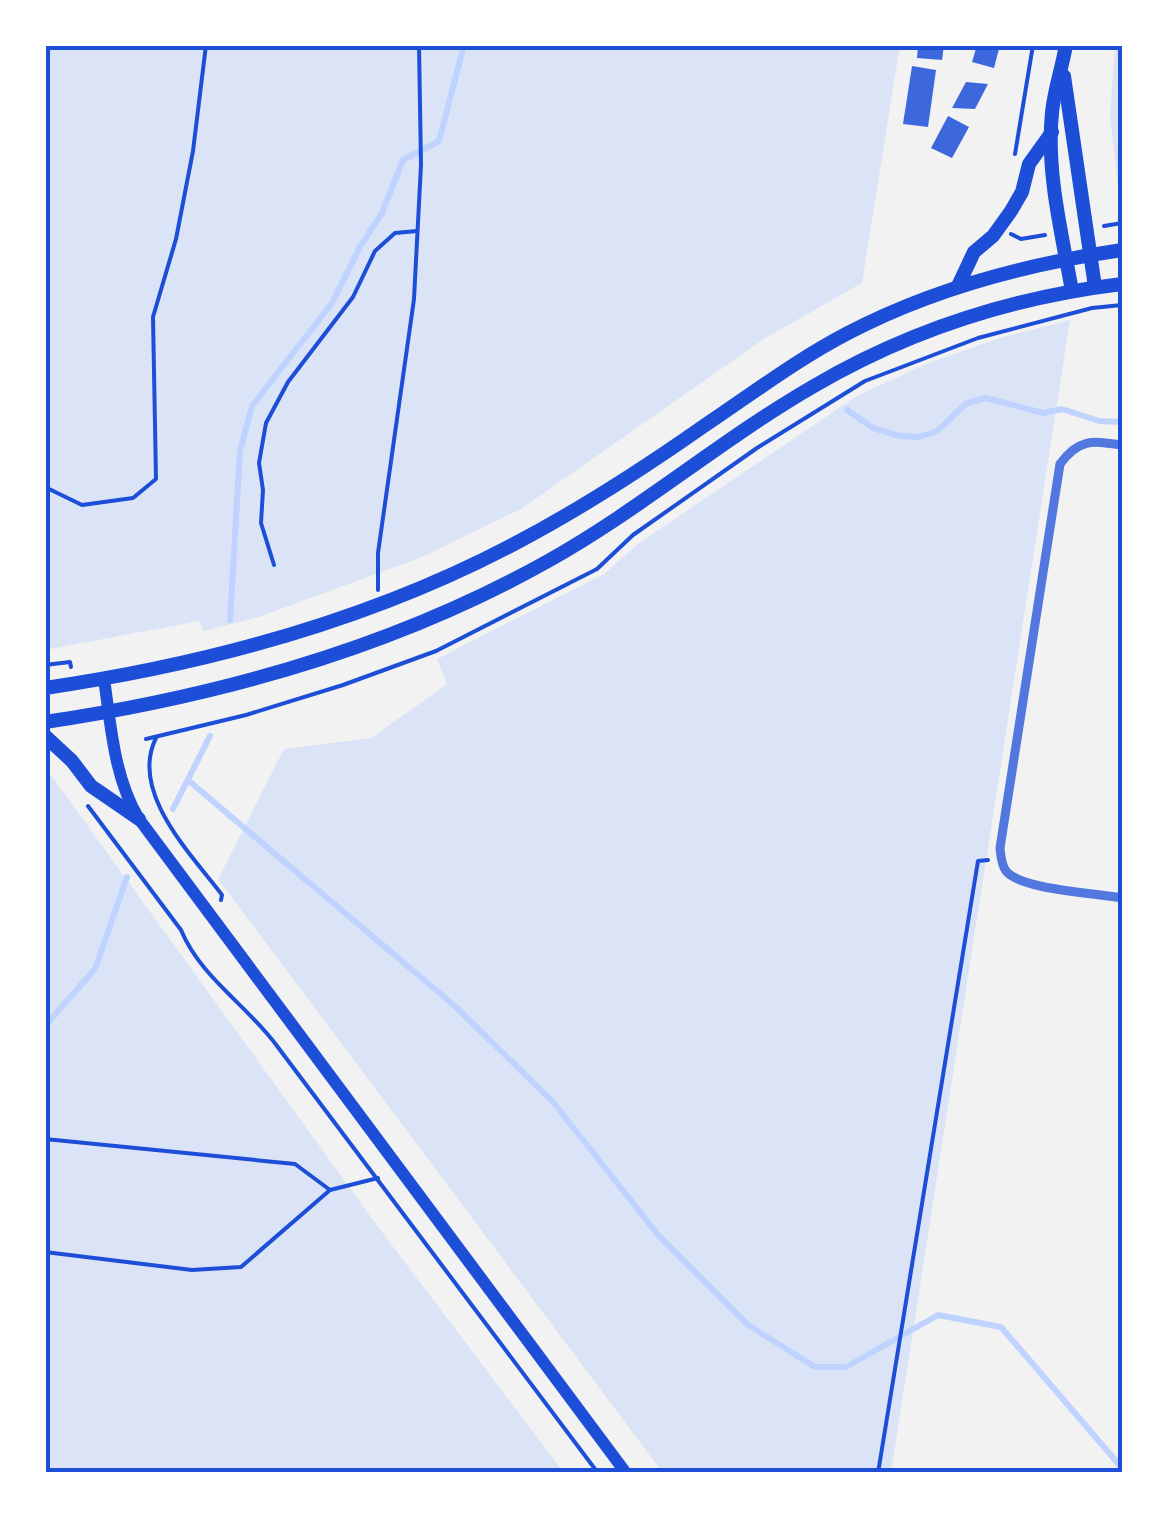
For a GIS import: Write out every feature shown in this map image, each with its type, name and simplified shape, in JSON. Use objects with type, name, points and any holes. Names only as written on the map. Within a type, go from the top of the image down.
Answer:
[{"type":"main road","points":[[1066,45],[1052,111],[1052,132],[1056,188],[1072,291]]},
{"type":"main road","points":[[1062,68],[1095,288]]},
{"type":"main road","points":[[958,286],[974,252],[1001,227],[1022,192],[1029,164],[1052,132]]},
{"type":"main road","points":[[45,688],[219,655],[380,604],[448,577],[589,503],[846,334],[958,286],[1067,258],[1122,250]]},
{"type":"main road","points":[[45,722],[210,692],[325,659],[482,595],[601,530],[813,386],[858,362],[977,314],[1072,291],[1122,284]]},
{"type":"main road","points":[[104,678],[121,778],[140,819],[626,1473]]},
{"type":"main road","points":[[45,736],[72,760],[92,786],[140,819]]},
{"type":"street","points":[[1122,445],[1094,441],[1072,447],[1060,464],[1001,860],[1007,874],[1023,882],[1122,898]]},
{"type":"path","points":[[45,487],[82,505],[133,498],[156,479],[154,317],[180,221],[206,45]]},
{"type":"path","points":[[380,604],[376,580],[414,299],[421,165],[419,45]]},
{"type":"path","points":[[1014,160],[1035,46]]},
{"type":"path","points":[[1001,227],[1017,238],[1053,233]]},
{"type":"path","points":[[274,565],[261,523],[263,490],[259,463],[266,423],[288,382],[353,297],[375,251],[395,233],[418,231]]},
{"type":"path","points":[[45,665],[70,662],[71,668]]},
{"type":"path","points":[[156,738],[149,753],[149,767],[162,810],[222,895]]},
{"type":"path","points":[[86,802],[181,930],[190,952],[256,1019],[598,1473]]},
{"type":"path","points":[[878,1473],[978,860],[1001,860]]},
{"type":"path","points":[[45,1139],[295,1164],[330,1190]]},
{"type":"path","points":[[45,1252],[192,1270],[242,1267],[330,1190],[377,1179],[399,1164]]},
{"type":"shaded area","points":[[45,45],[900,45],[862,283],[764,339],[521,509],[422,557],[259,617],[204,631],[199,621],[45,650]]},
{"type":"shaded area","points":[[1115,45],[1122,45],[1122,196],[1110,115]]},
{"type":"shaded area","points":[[1070,320],[891,1473],[663,1473],[218,879],[284,749],[371,738],[447,684],[437,659],[604,574],[639,543],[857,396],[926,364],[999,338]]},
{"type":"shaded area","points":[[51,775],[373,1220],[564,1473],[45,1473],[45,778]]},
{"type":"building","points":[[918,45],[944,45],[942,60],[917,58]]},
{"type":"building","points":[[977,45],[1000,45],[994,68],[972,62]]},
{"type":"building","points":[[912,66],[936,70],[928,127],[903,124]]},
{"type":"building","points":[[966,82],[988,84],[975,109],[952,108]]},
{"type":"building","points":[[948,116],[969,127],[952,158],[931,148]]},
{"type":"waterway","points":[[230,620],[240,451],[252,406],[332,303],[382,213],[403,160],[439,141],[464,45]]},
{"type":"waterway","points":[[847,410],[873,428],[919,437],[937,431],[967,403],[986,398],[1043,413],[1062,409],[1099,421],[1122,422]]},
{"type":"waterway","points":[[173,809],[210,736]]},
{"type":"waterway","points":[[189,781],[456,1007],[553,1102],[659,1236],[748,1325],[815,1367],[846,1367],[938,1315],[1001,1327],[1122,1468]]},
{"type":"waterway","points":[[45,1026],[95,969],[127,877]]}]
